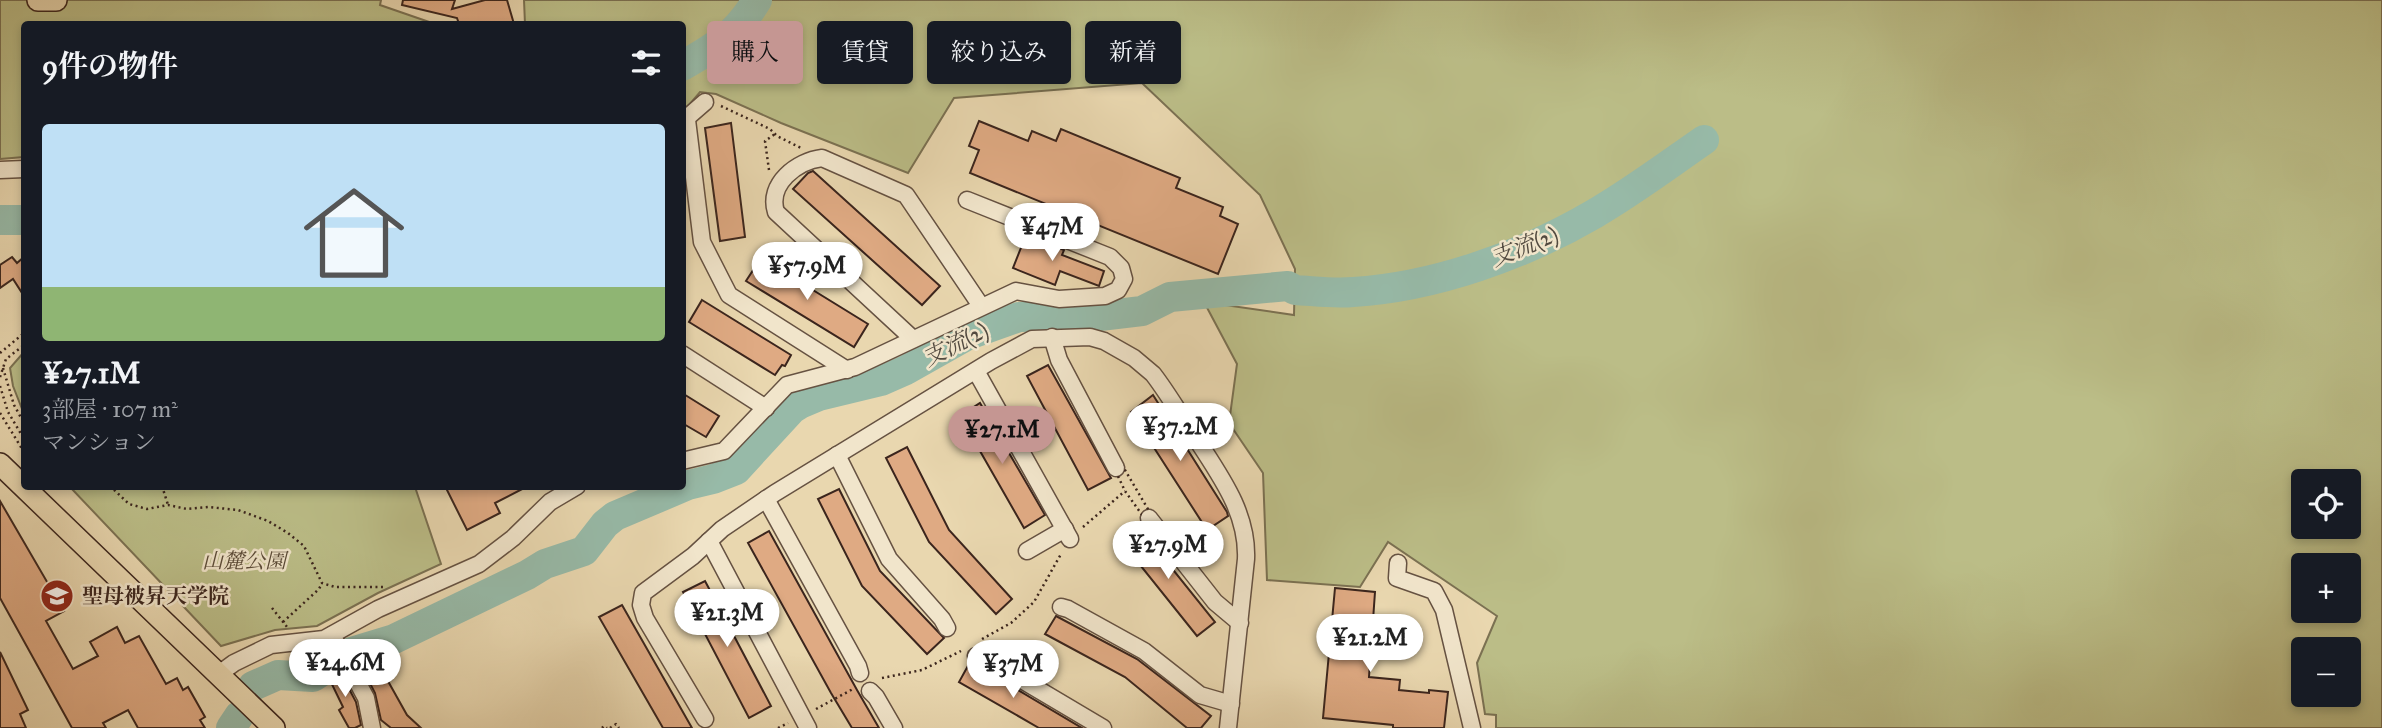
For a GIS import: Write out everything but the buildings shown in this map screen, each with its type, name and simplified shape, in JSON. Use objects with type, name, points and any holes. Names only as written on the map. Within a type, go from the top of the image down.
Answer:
[{"type":"main road","points":[[38,0],[56,0]]},
{"type":"main road","points":[[0,464],[21,484]]},
{"type":"main road","points":[[27,490],[274,728]]},
{"type":"street","points":[[686,120],[705,102]]},
{"type":"street","points":[[686,128],[702,242],[729,295],[847,370]]},
{"type":"street","points":[[913,339],[781,218],[773,204],[777,187],[797,165],[822,158],[906,195],[981,306]]},
{"type":"street","points":[[0,170],[21,169]]},
{"type":"street","points":[[686,460],[724,451],[787,385],[847,370],[1016,291],[1059,299],[1105,296],[1118,290],[1124,279],[1121,268],[1110,257],[967,200]]},
{"type":"street","points":[[705,719],[645,618],[641,605],[643,593],[723,529],[766,499],[976,371],[1032,339],[1080,336],[1104,341],[1141,362],[1159,381],[1218,473],[1241,517],[1247,551],[1228,728]]},
{"type":"street","points":[[1052,337],[1059,360],[1116,468]]},
{"type":"street","points":[[686,357],[766,408]]},
{"type":"street","points":[[976,371],[1068,534],[1027,551]]},
{"type":"street","points":[[837,455],[888,559],[947,628]]},
{"type":"street","points":[[219,674],[234,663],[271,645],[324,639],[378,609],[479,564],[513,538],[550,502],[570,490]]},
{"type":"street","points":[[766,499],[860,673]]},
{"type":"street","points":[[1149,518],[1215,602],[1240,623]]},
{"type":"street","points":[[709,541],[808,728]]},
{"type":"street","points":[[1398,564],[1397,578],[1434,591],[1444,610],[1472,728]]},
{"type":"street","points":[[1061,607],[1144,651],[1200,695],[1231,704]]},
{"type":"street","points":[[332,635],[366,698],[372,728]]},
{"type":"street","points":[[976,656],[985,658],[1103,728]]},
{"type":"street","points":[[870,691],[894,728]]},
{"type":"path","points":[[705,102],[714,102],[770,130],[805,149],[811,159]]},
{"type":"path","points":[[775,134],[765,141],[765,146],[770,178],[777,187]]},
{"type":"path","points":[[0,353],[21,336]]},
{"type":"path","points":[[0,377],[6,359],[21,347]]},
{"type":"path","points":[[3,368],[14,405],[21,418]]},
{"type":"path","points":[[0,386],[8,411],[21,434]]},
{"type":"path","points":[[0,413],[21,447]]},
{"type":"path","points":[[1122,465],[1152,516],[1144,519],[1125,491],[1116,468],[1122,465]]},
{"type":"path","points":[[114,490],[130,504],[147,509],[167,506],[238,510],[268,522],[304,546],[322,583],[335,587],[381,586],[390,590]]},
{"type":"path","points":[[163,490],[167,506]]},
{"type":"path","points":[[283,622],[319,589],[322,583]]},
{"type":"path","points":[[272,608],[292,633]]},
{"type":"path","points":[[602,728],[615,724],[619,728]]},
{"type":"green space","points":[[0,0],[381,0],[380,5],[426,21],[21,21],[21,157],[0,159]]},
{"type":"green space","points":[[524,0],[2382,0],[2382,728],[1496,728],[1496,715],[1485,714],[1477,663],[1497,616],[1388,542],[1360,587],[1267,580],[1263,473],[1229,423],[1237,364],[1204,302],[1294,315],[1295,269],[1260,195],[1143,84],[1181,84],[1181,21],[1085,21],[1085,84],[1129,84],[954,98],[908,173],[716,94],[700,92],[686,108],[686,21],[525,21]]},
{"type":"green space","points":[[21,355],[21,406],[13,386],[10,368]]},
{"type":"green space","name":"山麓公園","points":[[73,490],[416,490],[441,564],[378,593],[317,626],[275,630],[221,646]]},
{"type":"waterway","points":[[686,64],[725,39],[757,0]]},
{"type":"waterway","name":"支流(2)","points":[[686,486],[736,470],[792,409],[800,404],[819,396],[881,381],[968,335],[1019,317],[1100,316],[1142,311],[1170,297],[1288,286],[1295,290],[1353,292],[1384,289],[1447,276],[1509,255],[1567,229],[1622,197],[1704,140]]},
{"type":"waterway","points":[[0,220],[21,220]]},
{"type":"waterway","name":"支流(2)","points":[[253,686],[278,675],[313,677],[351,652],[394,639],[545,564],[584,551],[605,524],[615,516],[676,490]]},
{"type":"waterway","name":"支流(2)","points":[[231,728],[239,716]]},
{"type":"place","name":"聖母被昇天学院","points":[[57,596]]}]
